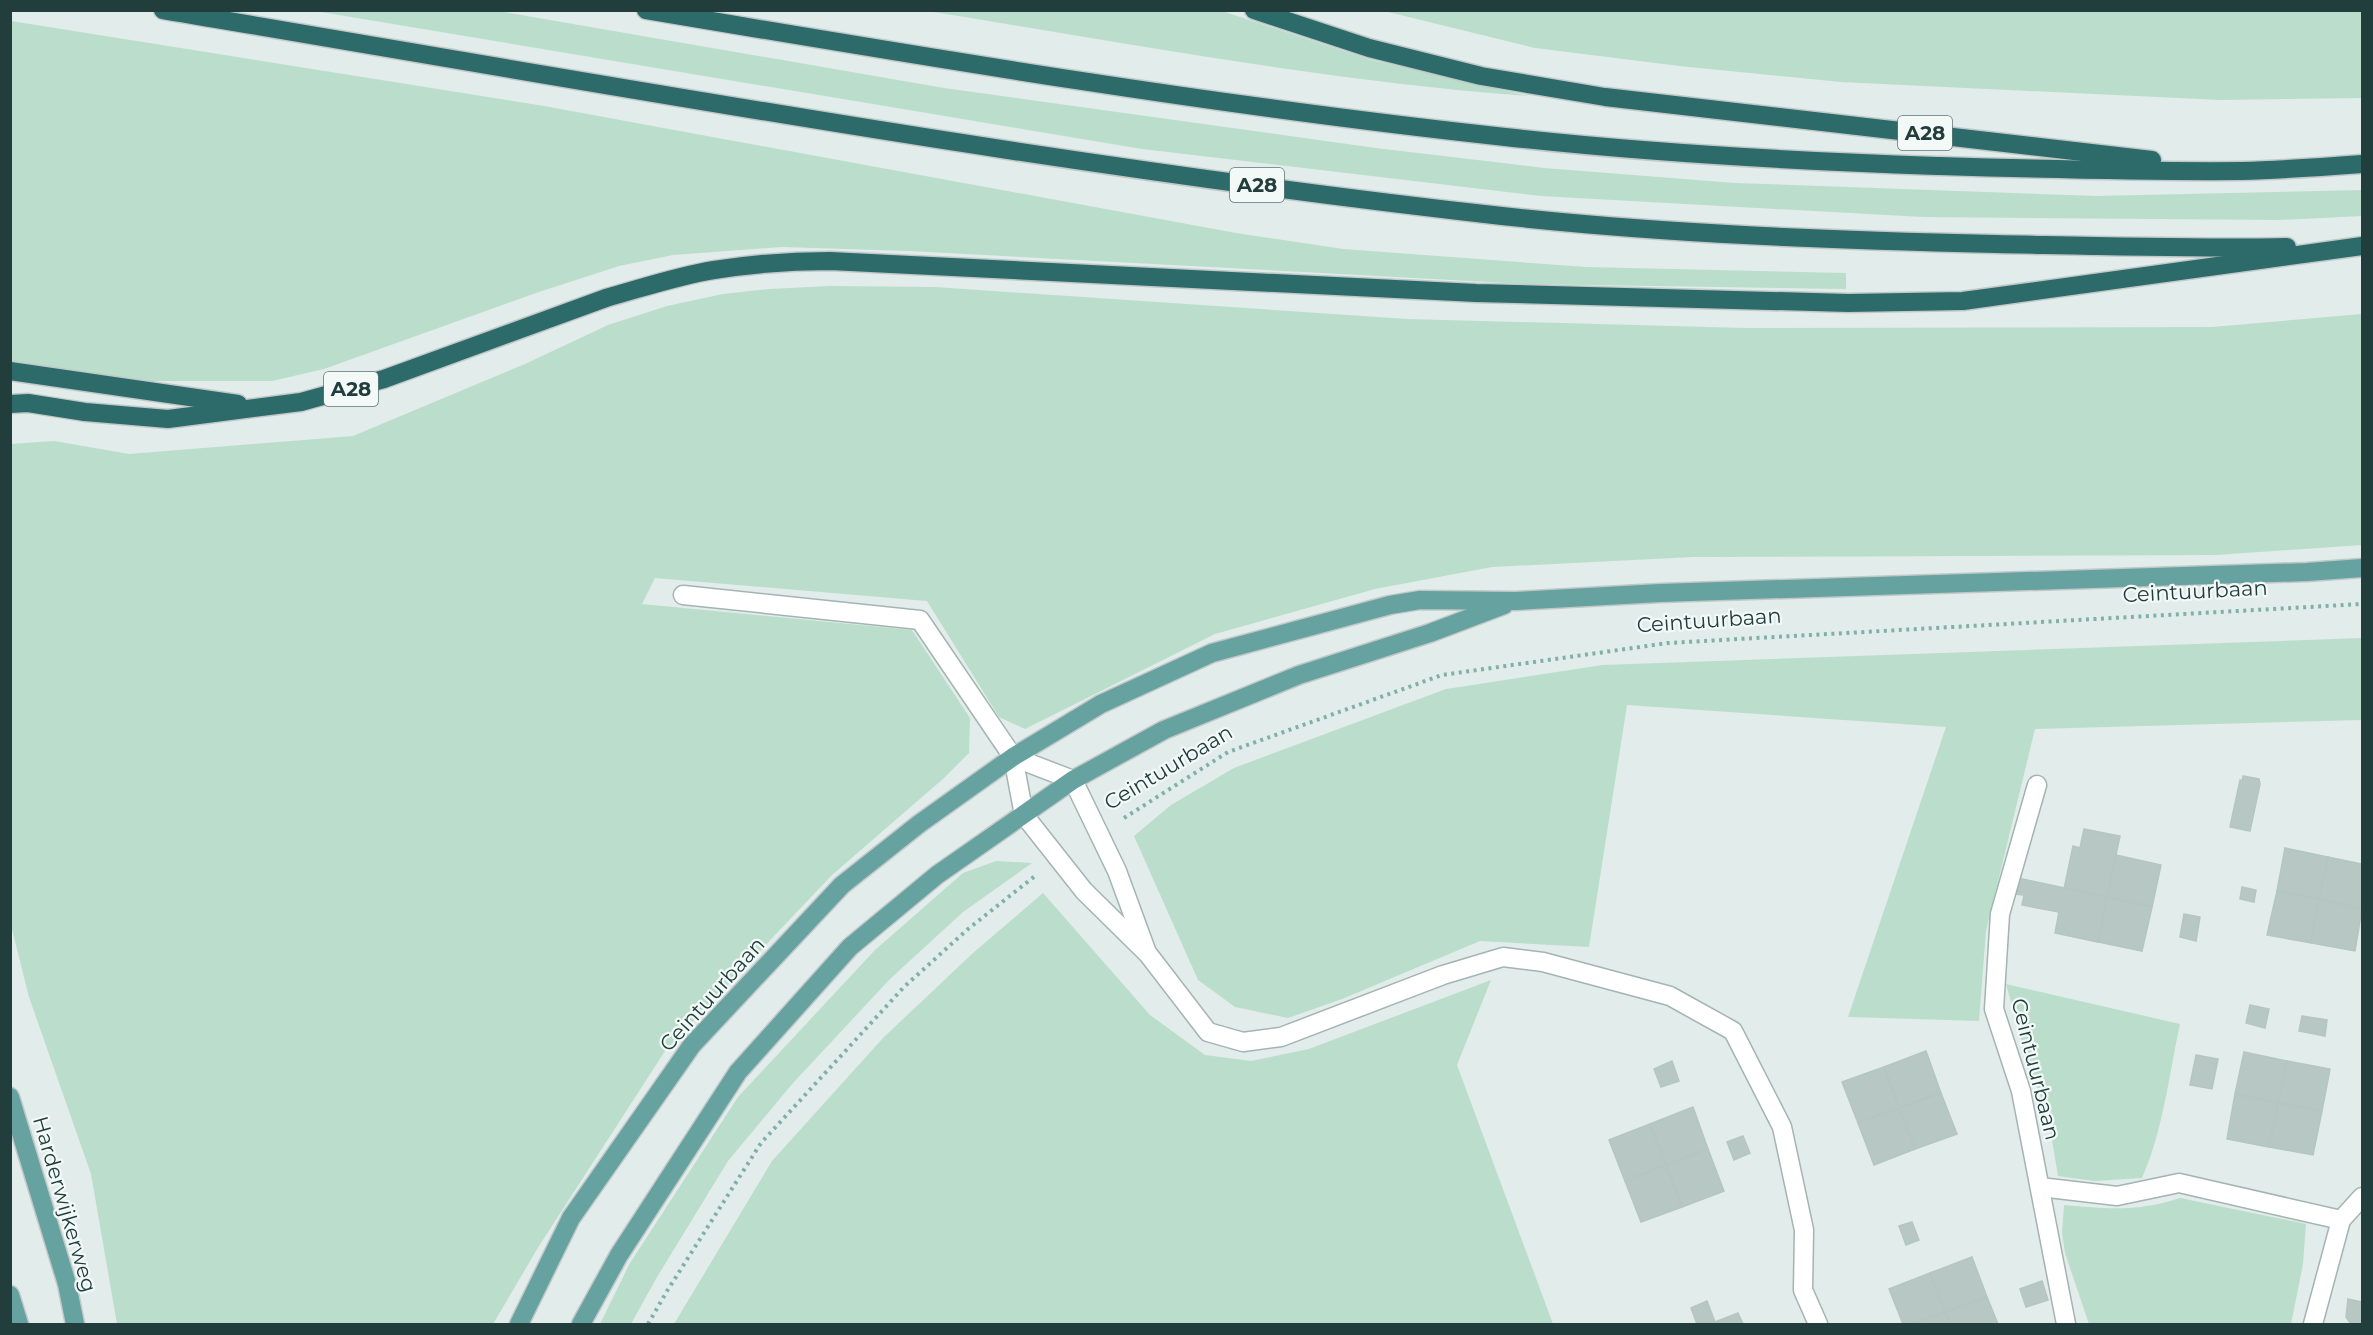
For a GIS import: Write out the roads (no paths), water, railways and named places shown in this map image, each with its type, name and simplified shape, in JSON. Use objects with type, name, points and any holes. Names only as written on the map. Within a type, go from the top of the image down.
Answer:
[{"type":"highway","name":"A28","points":[[163,10],[990,149],[1505,216],[1823,240],[2206,248],[2362,245]]},
{"type":"highway","name":"A28","points":[[646,10],[897,52],[1268,108],[1505,138],[1804,162],[2028,169],[2245,171],[2362,164]]},
{"type":"highway","name":"A28","points":[[1254,10],[1369,48],[1470,73],[1605,97],[2245,171]]},
{"type":"highway","name":"A28","points":[[10,404],[168,419],[301,402],[384,380],[606,298],[713,270],[789,261],[830,261],[1476,294],[1848,303],[1963,302],[2362,245]]},
{"type":"highway","name":"A28","points":[[10,371],[257,407]]},
{"type":"main road","name":"Ceintuurbaan","points":[[519,1324],[571,1218],[692,1045],[842,885],[919,824],[1013,757],[1101,704],[1212,653],[1410,602],[1515,601],[1660,593],[2295,573],[2362,568]]},
{"type":"main road","name":"Ceintuurbaan","points":[[581,1324],[619,1255],[738,1072],[850,947],[937,875],[1073,780],[1164,730],[1299,675],[1430,633],[1515,601]]},
{"type":"main road","name":"Harderwijkerweg","points":[[10,1097],[67,1284],[75,1324]]},
{"type":"main road","points":[[10,1295],[19,1324]]},
{"type":"lane","points":[[683,595],[920,620],[1013,757]]},
{"type":"lane","name":"Ceintuurbaan","points":[[1013,757],[1073,780],[1117,871],[1148,954]]},
{"type":"lane","name":"Ceintuurbaan","points":[[1013,757],[1024,815],[1084,891],[1148,954],[1208,1032],[1243,1042],[1281,1037],[1443,975],[1503,957],[1543,962],[1670,996],[1733,1031],[1782,1127],[1804,1230],[1803,1290],[1818,1324]]},
{"type":"lane","name":"Ceintuurbaan","points":[[2037,785],[2000,914],[1994,1009],[2021,1091],[2066,1324]]},
{"type":"lane","points":[[2040,1187],[2117,1196],[2179,1183],[2341,1220]]},
{"type":"lane","points":[[2313,1324],[2341,1220],[2362,1197]]}]
